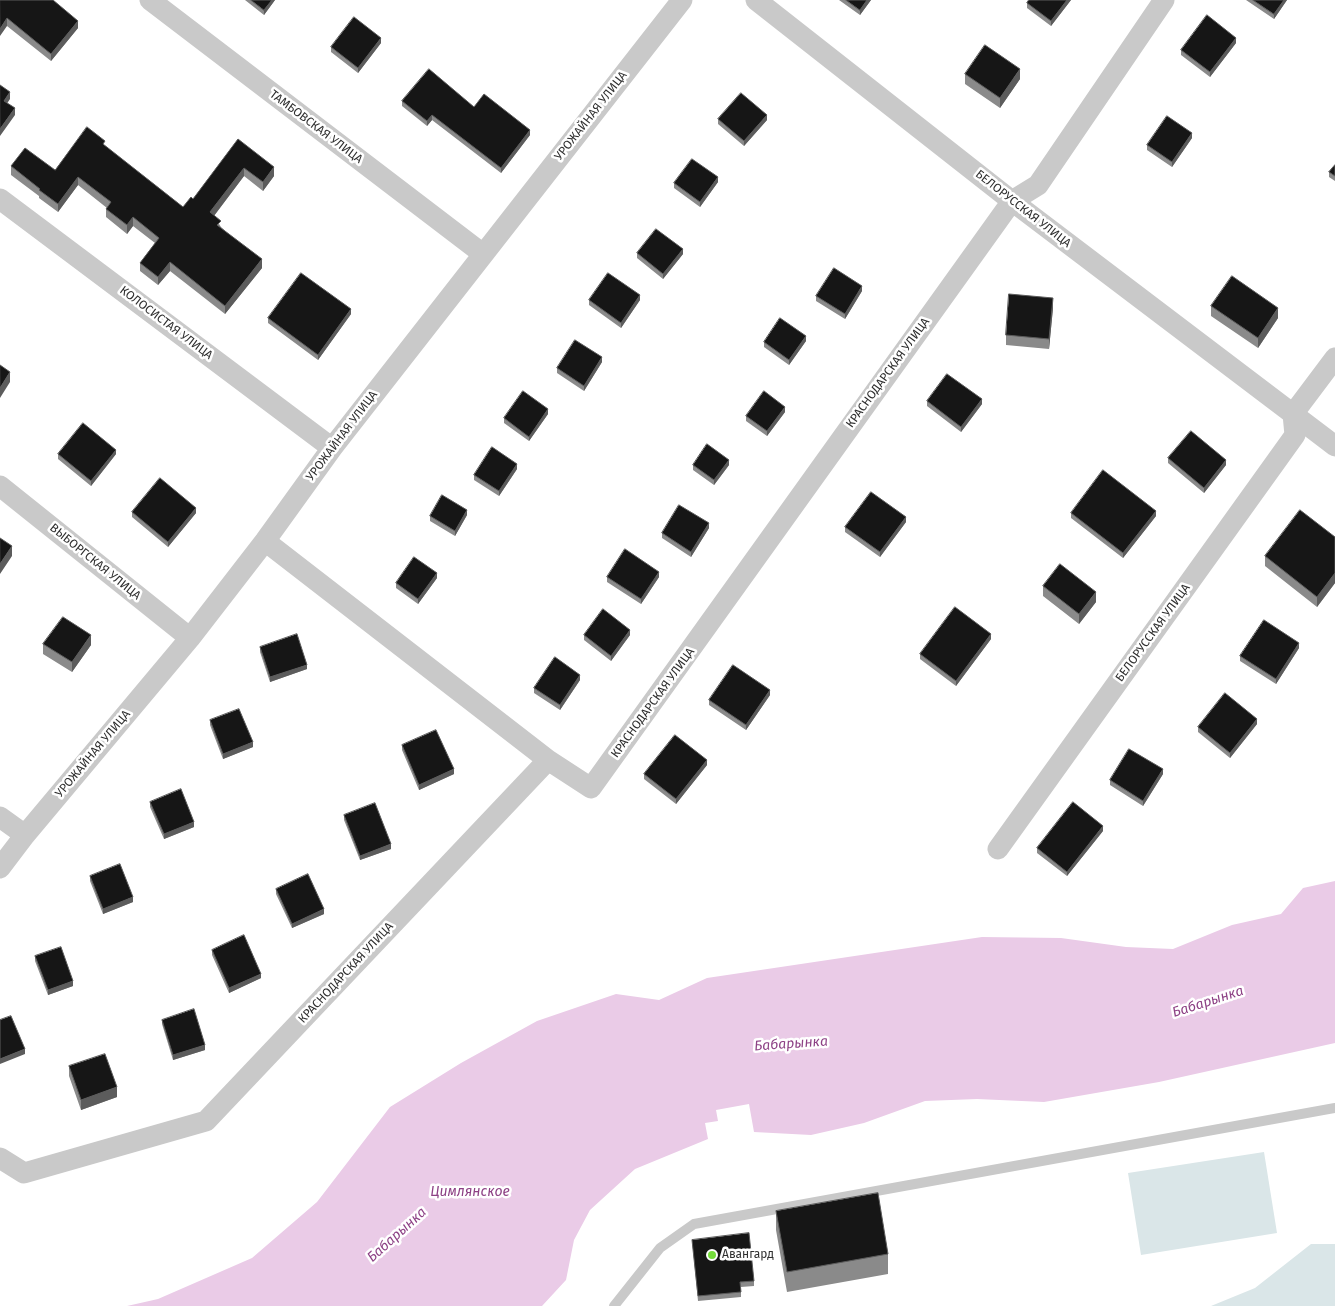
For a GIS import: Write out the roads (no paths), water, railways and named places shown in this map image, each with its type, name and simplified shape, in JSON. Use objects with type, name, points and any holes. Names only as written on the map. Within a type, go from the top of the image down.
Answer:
[{"type":"street","name":"ТАМБОВСКАЯ УЛИЦА","points":[[150,0],[483,254]]},
{"type":"street","name":"УРОЖАЙНАЯ УЛИЦА","points":[[0,868],[25,835],[190,638],[265,541],[332,448],[682,0]]},
{"type":"street","name":"БЕЛОРУССКАЯ УЛИЦА","points":[[756,0],[1012,201],[1293,414],[1295,435],[998,849]]},
{"type":"street","name":"КРАСНОДАРСКАЯ УЛИЦА","points":[[0,1158],[24,1173],[206,1122],[548,760],[591,788],[1012,201],[1038,185],[1164,0]]},
{"type":"street","name":"КОЛОСИСТАЯ УЛИЦА","points":[[0,198],[332,448]]},
{"type":"street","points":[[1335,358],[1293,414],[1335,446]]},
{"type":"street","name":"ВЫБОРГСКАЯ УЛИЦА","points":[[0,486],[190,638]]},
{"type":"street","points":[[265,541],[548,760]]},
{"type":"street","points":[[0,817],[25,835]]},
{"type":"lane","points":[[614,1306],[660,1248],[694,1224],[1335,1108]]},
{"type":"water","name":"Цимлянское","points":[[1335,881],[1335,1043],[1159,1082],[1044,1102],[977,1099],[925,1101],[864,1123],[811,1135],[754,1132],[749,1104],[716,1110],[718,1121],[705,1123],[708,1139],[635,1169],[590,1210],[574,1240],[566,1280],[542,1306],[127,1306],[158,1299],[252,1258],[317,1202],[390,1107],[461,1063],[537,1021],[616,994],[659,1000],[707,978],[982,937],[1061,938],[1126,947],[1173,949],[1232,925],[1281,914],[1303,888]]},
{"type":"place","name":"Авангард","points":[[712,1255]]},
{"type":"water label","name":"Бабарынка","points":[[1208,1002]]},
{"type":"water label","name":"Бабарынка","points":[[791,1044]]},
{"type":"water label","name":"Бабарынка","points":[[397,1235]]}]
